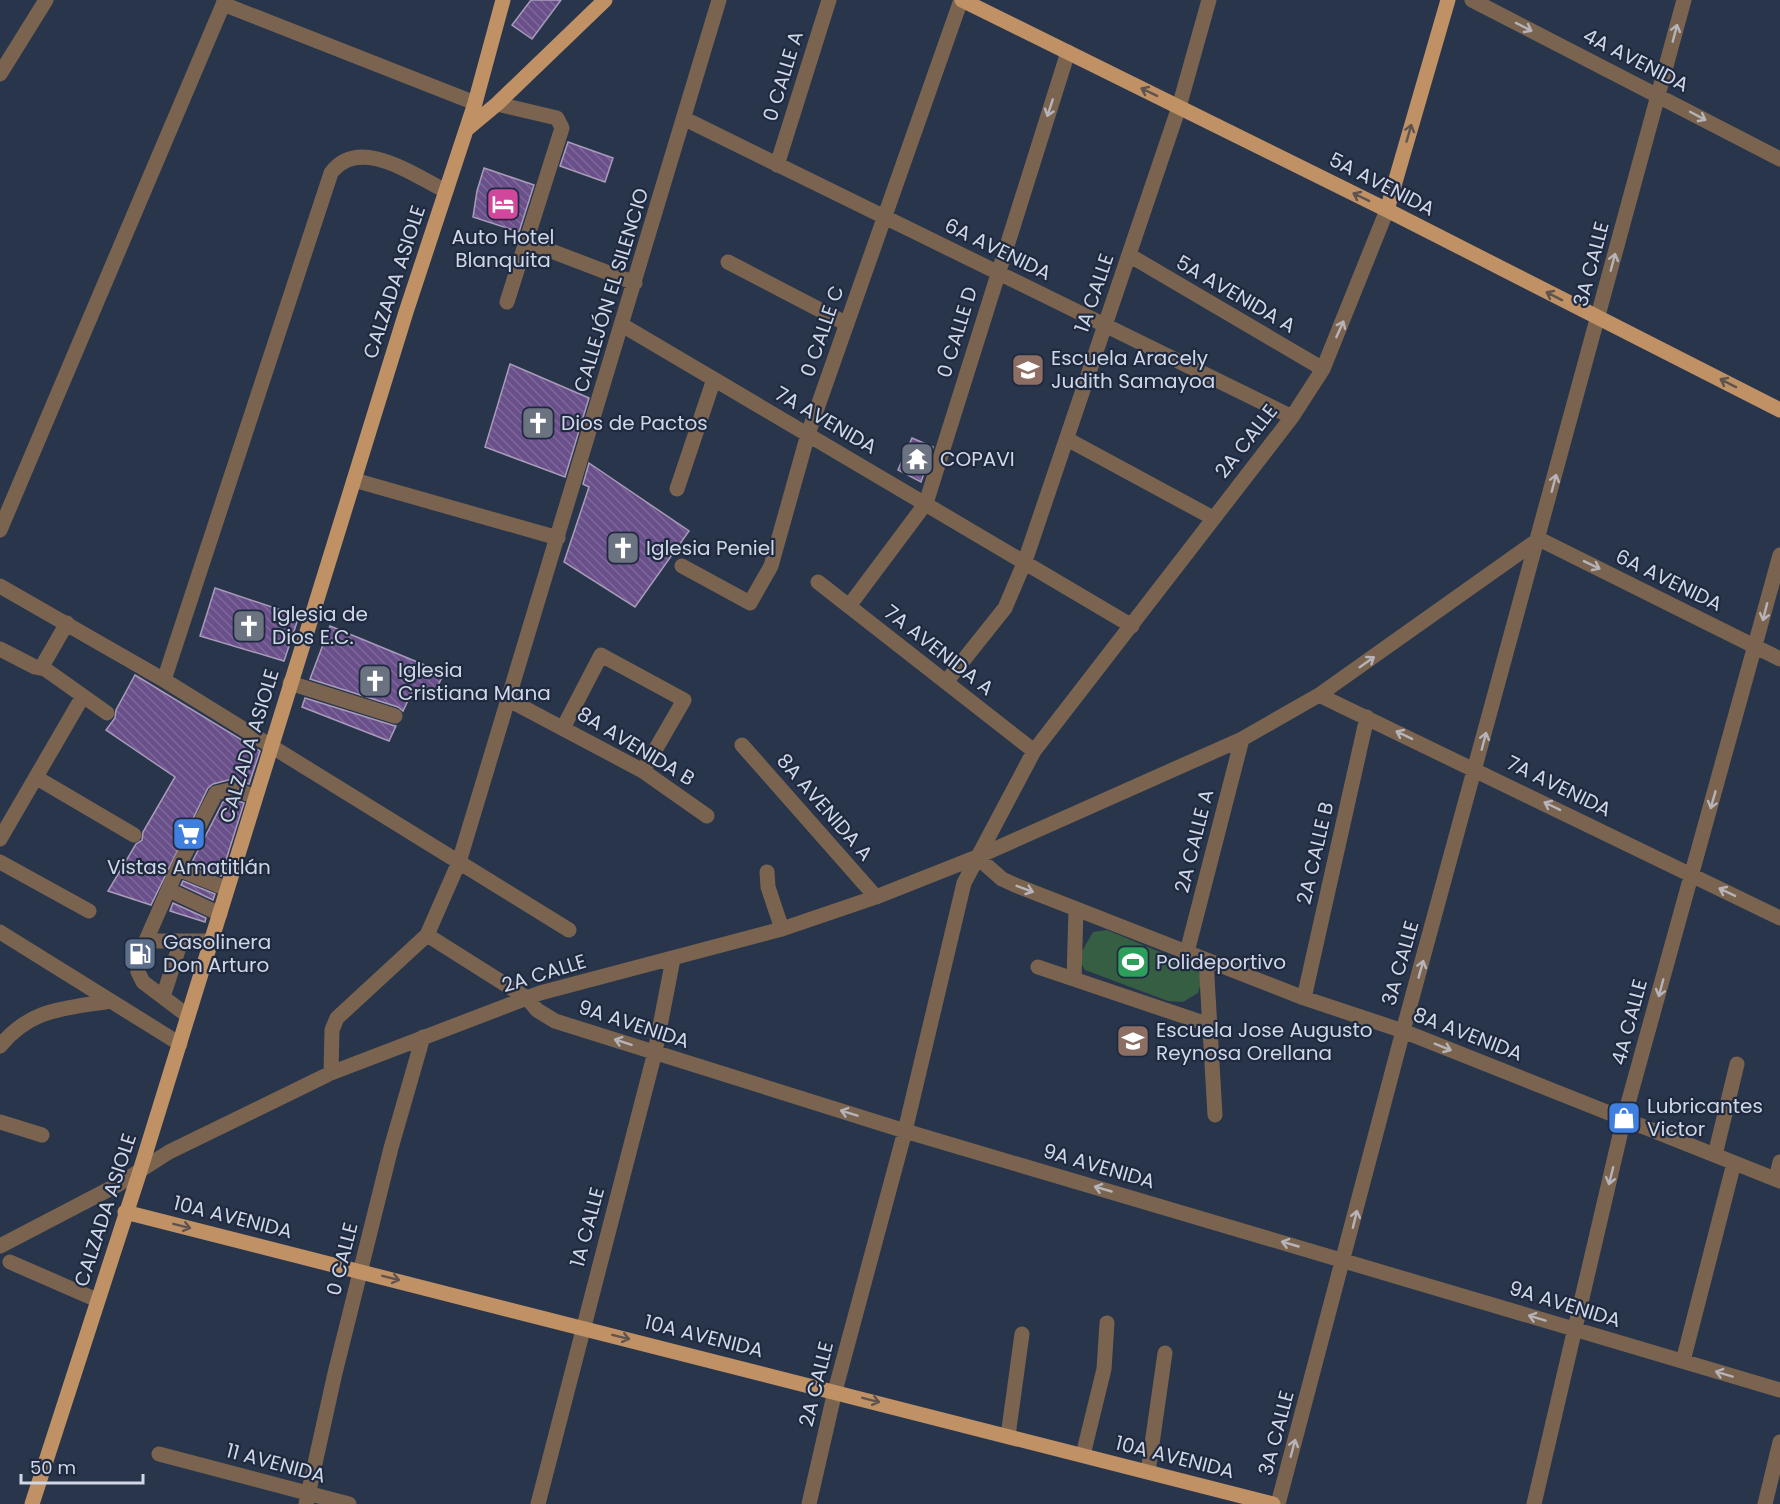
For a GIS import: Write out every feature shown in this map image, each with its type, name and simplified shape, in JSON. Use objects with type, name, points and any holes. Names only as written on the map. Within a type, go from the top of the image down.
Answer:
[{"type":"main road","name":"CALZADA ASIOLE","points":[[36,1503],[290,683],[475,103],[503,0]]},
{"type":"main road","points":[[466,129],[497,104],[604,0]]},
{"type":"main road","name":"5A AVENIDA","points":[[962,0],[1387,210],[1780,410]]},
{"type":"main road","name":"2A CALLE","points":[[1387,210],[1448,0]]},
{"type":"main road","name":"10A AVENIDA","points":[[125,1212],[1273,1504]]},
{"type":"street","points":[[0,73],[46,0]]},
{"type":"street","name":"CALLEJÓN EL SILENCIO","points":[[331,1073],[332,1030],[337,1018],[427,935],[459,862],[685,119],[719,0]]},
{"type":"street","name":"0 CALLE A","points":[[777,165],[829,0]]},
{"type":"street","name":"0 CALLE C","points":[[682,566],[750,603],[771,566],[808,434],[962,0]]},
{"type":"street","name":"1A CALLE","points":[[946,682],[1005,608],[1025,561],[1179,106],[1209,0]]},
{"type":"street","name":"4A AVENIDA","points":[[1472,0],[1780,159]]},
{"type":"street","name":"3A CALLE","points":[[1278,1504],[1403,1031],[1539,539],[1684,0]]},
{"type":"street","points":[[0,530],[224,2],[475,103]]},
{"type":"street","name":"0 CALLE D","points":[[849,606],[926,503],[1068,52]]},
{"type":"street","points":[[497,104],[557,118],[562,128],[507,302]]},
{"type":"street","name":"6A AVENIDA","points":[[685,119],[1292,417]]},
{"type":"street","points":[[164,680],[331,173],[342,161],[364,155],[446,191]]},
{"type":"street","name":"2A CALLE","points":[[809,1504],[835,1391],[905,1131],[964,883],[1034,751],[1292,417],[1323,369],[1387,210]]},
{"type":"street","points":[[525,241],[635,283]]},
{"type":"street","name":"5A AVENIDA A","points":[[1129,255],[1323,369]]},
{"type":"street","points":[[728,262],[847,324]]},
{"type":"street","name":"7A AVENIDA","points":[[622,325],[1132,626]]},
{"type":"street","points":[[677,489],[714,379]]},
{"type":"street","points":[[1067,439],[1213,518]]},
{"type":"street","points":[[354,480],[558,538]]},
{"type":"street","points":[[977,857],[1242,739],[1319,695],[1539,539]]},
{"type":"street","name":"6A AVENIDA","points":[[1539,539],[1780,659]]},
{"type":"street","name":"4A CALLE","points":[[1534,1504],[1624,1118],[1757,647],[1780,555]]},
{"type":"street","name":"7A AVENIDA A","points":[[818,582],[1034,751]]},
{"type":"street","points":[[0,586],[164,680],[569,930]]},
{"type":"street","points":[[45,669],[44,663],[67,623]]},
{"type":"street","points":[[564,728],[600,655],[684,700],[642,771]]},
{"type":"street","points":[[2,656],[45,669],[107,713]]},
{"type":"street","points":[[290,683],[395,716]]},
{"type":"street","name":"7A AVENIDA","points":[[1319,695],[1780,918]]},
{"type":"street","points":[[0,839],[83,696]]},
{"type":"street","name":"8A AVENIDA B","points":[[509,700],[642,771],[706,816]]},
{"type":"street","name":"2A CALLE B","points":[[1304,998],[1367,717]]},
{"type":"street","name":"2A CALLE A","points":[[1187,952],[1242,739]]},
{"type":"street","name":"8A AVENIDA A","points":[[742,745],[876,897]]},
{"type":"street","points":[[37,778],[134,835]]},
{"type":"street","points":[[188,1016],[143,982],[138,972],[144,945],[178,869],[216,793],[234,789],[255,797]]},
{"type":"street","name":"2A CALLE","points":[[0,1246],[140,1171],[169,1152],[331,1073],[527,998],[782,929],[876,897],[977,857]]},
{"type":"street","name":"8A AVENIDA","points":[[977,857],[1002,879],[1076,909],[1304,998],[1403,1031],[1778,1180]]},
{"type":"street","points":[[0,862],[89,911]]},
{"type":"street","points":[[178,869],[227,890]]},
{"type":"street","points":[[767,872],[768,887],[782,929]]},
{"type":"street","points":[[169,890],[219,914]]},
{"type":"street","points":[[1074,979],[1076,909]]},
{"type":"street","points":[[0,932],[180,1044]]},
{"type":"street","name":"9A AVENIDA","points":[[427,935],[527,998],[537,1010],[555,1021],[905,1131],[1780,1390]]},
{"type":"street","points":[[144,945],[156,941],[211,941]]},
{"type":"street","points":[[163,997],[181,941]]},
{"type":"street","name":"1A CALLE","points":[[538,1504],[655,1052],[673,959]]},
{"type":"street","points":[[1206,960],[1215,1115]]},
{"type":"street","points":[[1038,967],[1210,1025]]},
{"type":"street","points":[[0,1046],[11,1032],[39,1014],[110,1001]]},
{"type":"street","name":"0 CALLE","points":[[307,1499],[360,1270],[423,1037]]},
{"type":"street","points":[[1715,1155],[1737,1064]]},
{"type":"street","points":[[0,1122],[42,1135]]},
{"type":"street","points":[[1778,1180],[1780,1162]]},
{"type":"street","points":[[1683,1361],[1734,1163]]},
{"type":"street","points":[[10,1262],[98,1300]]},
{"type":"street","points":[[1083,1455],[1104,1369],[1107,1323]]},
{"type":"street","points":[[1008,1436],[1022,1334]]},
{"type":"street","points":[[1148,1472],[1165,1353]]},
{"type":"street","points":[[1765,1504],[1780,1442]]},
{"type":"street","name":"11 AVENIDA","points":[[159,1454],[307,1499],[349,1504]]},
{"type":"green space","name":"Polideportivo","points":[[1107,930],[1196,967],[1202,979],[1198,993],[1183,1002],[1168,1001],[1085,970],[1078,958],[1093,932]]},
{"type":"building","points":[[531,0],[561,0],[532,39],[512,25]]},
{"type":"building","points":[[568,142],[613,158],[605,182],[560,166]]},
{"type":"building","name":"Auto Hotel Blanquita","points":[[484,168],[534,185],[519,232],[473,217]]},
{"type":"building","name":"Dios de Pactos","points":[[510,364],[589,398],[565,477],[485,447]]},
{"type":"building","name":"COPAVI","points":[[912,438],[933,447],[921,482],[898,470]]},
{"type":"building","name":"Iglesia Peniel","points":[[589,463],[689,531],[635,607],[564,562],[589,487],[583,484]]},
{"type":"building","name":"Iglesia de Dios E.C.","points":[[215,588],[299,616],[284,661],[200,636]]},
{"type":"building","name":"Iglesia Cristiana Mana","points":[[330,626],[444,673],[432,698],[413,690],[403,711],[398,707],[310,679]]},
{"type":"building","name":"Vistas Amatitlán","points":[[135,675],[260,751],[249,784],[232,779],[213,784],[208,788],[151,905],[108,891],[136,844],[142,840],[143,832],[175,777],[106,730],[115,718],[116,710]]},
{"type":"building","points":[[305,698],[396,726],[389,741],[302,707]]},
{"type":"building","points":[[233,799],[244,803],[221,876],[191,864],[223,802]]},
{"type":"building","points":[[183,881],[215,894],[213,900],[181,885]]},
{"type":"building","points":[[173,903],[206,918],[205,922],[170,911]]},
{"type":"place","name":"Auto Hotel Blanquita","points":[[503,204]]},
{"type":"place","name":"Escuela Aracely Judith Samayoa","points":[[1028,370]]},
{"type":"place","name":"Dios de Pactos","points":[[538,423]]},
{"type":"place","name":"COPAVI","points":[[917,459]]},
{"type":"place","name":"Iglesia Peniel","points":[[623,548]]},
{"type":"place","name":"Iglesia de Dios E.C.","points":[[249,626]]},
{"type":"place","name":"Iglesia Cristiana Mana","points":[[375,681]]},
{"type":"place","name":"Vistas Amatitlán","points":[[189,834]]},
{"type":"place","name":"Gasolinera Don Arturo","points":[[140,954]]},
{"type":"place","name":"Polideportivo","points":[[1133,962]]},
{"type":"place","name":"Escuela Jose Augusto Reynosa Orellana","points":[[1133,1041]]},
{"type":"place","name":"Lubricantes Victor","points":[[1624,1118]]}]
